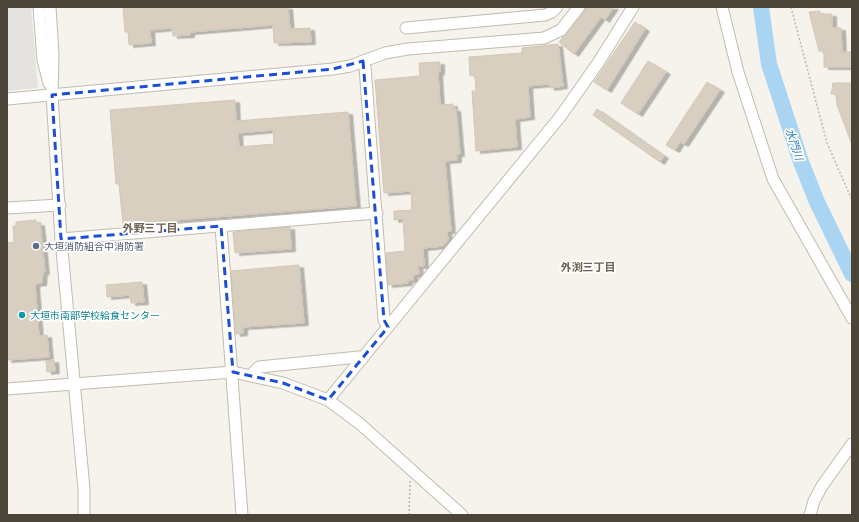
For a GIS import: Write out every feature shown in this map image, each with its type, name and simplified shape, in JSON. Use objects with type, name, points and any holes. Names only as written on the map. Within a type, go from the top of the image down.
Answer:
[{"type":"street","points":[[39,7],[43,60],[52,95]]},
{"type":"street","points":[[50,7],[53,54],[52,95],[61,239],[84,489],[84,515]]},
{"type":"street","points":[[406,28],[545,15],[552,12],[557,7]]},
{"type":"street","points":[[7,99],[333,69],[350,66],[386,53],[408,49],[544,38],[561,30],[579,7]]},
{"type":"street","points":[[328,400],[560,117],[598,63],[633,7]]},
{"type":"street","points":[[722,7],[738,72],[773,179],[852,318]]},
{"type":"street","points":[[363,61],[365,67],[384,320],[388,327]]},
{"type":"street","points":[[7,208],[60,205]]},
{"type":"street","points":[[61,239],[376,213]]},
{"type":"street","points":[[221,226],[233,372],[242,515]]},
{"type":"street","points":[[251,375],[259,367],[359,357],[362,359]]},
{"type":"street","points":[[7,389],[233,372],[283,383],[328,400],[359,423],[462,515]]},
{"type":"street","points":[[810,515],[814,501],[822,486],[852,444]]},
{"type":"path","points":[[791,7],[827,143],[852,200]]},
{"type":"path","points":[[409,515],[410,478],[414,473]]},
{"type":"highlighted area","points":[[363,61],[384,320],[388,327],[328,400],[283,383],[233,372],[221,226],[61,239],[52,95],[333,69]]},
{"type":"shaded area","points":[[7,7],[31,7],[38,88],[7,91]]},
{"type":"building","points":[[123,7],[288,7],[290,29],[310,28],[311,42],[274,43],[273,25],[190,32],[190,35],[173,36],[172,28],[150,30],[151,43],[129,45],[128,32],[125,32]]},
{"type":"building","points":[[587,7],[614,7],[605,20],[601,17],[574,54],[559,42]]},
{"type":"building","points":[[820,11],[820,14],[832,14],[832,28],[841,28],[842,52],[852,52],[852,67],[824,67],[824,51],[819,51],[809,12]]},
{"type":"building","points":[[635,22],[645,29],[607,90],[594,82]]},
{"type":"building","points":[[558,44],[563,86],[550,88],[549,84],[528,86],[530,117],[515,119],[517,147],[476,151],[472,91],[476,91],[475,75],[470,76],[469,57],[522,53],[522,48]]},
{"type":"building","points":[[648,61],[666,72],[638,114],[621,103]]},
{"type":"building","points":[[440,62],[440,72],[438,73],[440,105],[453,104],[453,109],[456,109],[460,154],[457,154],[457,160],[445,161],[451,231],[447,231],[448,240],[443,246],[423,248],[424,266],[418,266],[419,274],[413,275],[413,280],[408,280],[408,283],[388,285],[386,253],[405,251],[403,219],[394,220],[394,211],[412,210],[411,191],[384,193],[375,80],[420,76],[419,63]]},
{"type":"building","points":[[707,82],[720,90],[684,144],[680,142],[675,150],[666,145]]},
{"type":"building","points":[[833,83],[852,83],[852,145],[837,105],[836,94],[831,94]]},
{"type":"building","points":[[235,100],[236,121],[348,112],[356,206],[123,224],[119,184],[116,184],[110,110]],"holes":[[[273,130],[274,144],[239,147],[238,133]]]},
{"type":"building","points":[[597,109],[664,156],[660,162],[593,115]]},
{"type":"building","points":[[36,220],[37,224],[40,223],[45,272],[43,272],[42,283],[35,284],[39,336],[47,335],[49,357],[7,360],[7,243],[14,242],[13,226],[16,226],[16,222]]},
{"type":"building","points":[[290,227],[291,249],[235,253],[233,232]]},
{"type":"building","points":[[299,265],[304,323],[243,327],[243,333],[236,334],[231,271]]},
{"type":"building","points":[[142,282],[144,302],[131,303],[130,295],[107,297],[106,285]]},
{"type":"building","points":[[54,360],[55,371],[47,372],[46,361]]},
{"type":"waterway","name":"水門川","points":[[761,7],[769,64],[801,162],[817,202],[852,274]]},
{"type":"place","name":"大垣消防組合中消防署","points":[[36,246]]},
{"type":"place","name":"大垣市南部学校給食センター","points":[[22,315]]},
{"type":"district","name":"外野三丁目","points":[[150,227]]},
{"type":"district","name":"外渕三丁目","points":[[588,266]]}]
